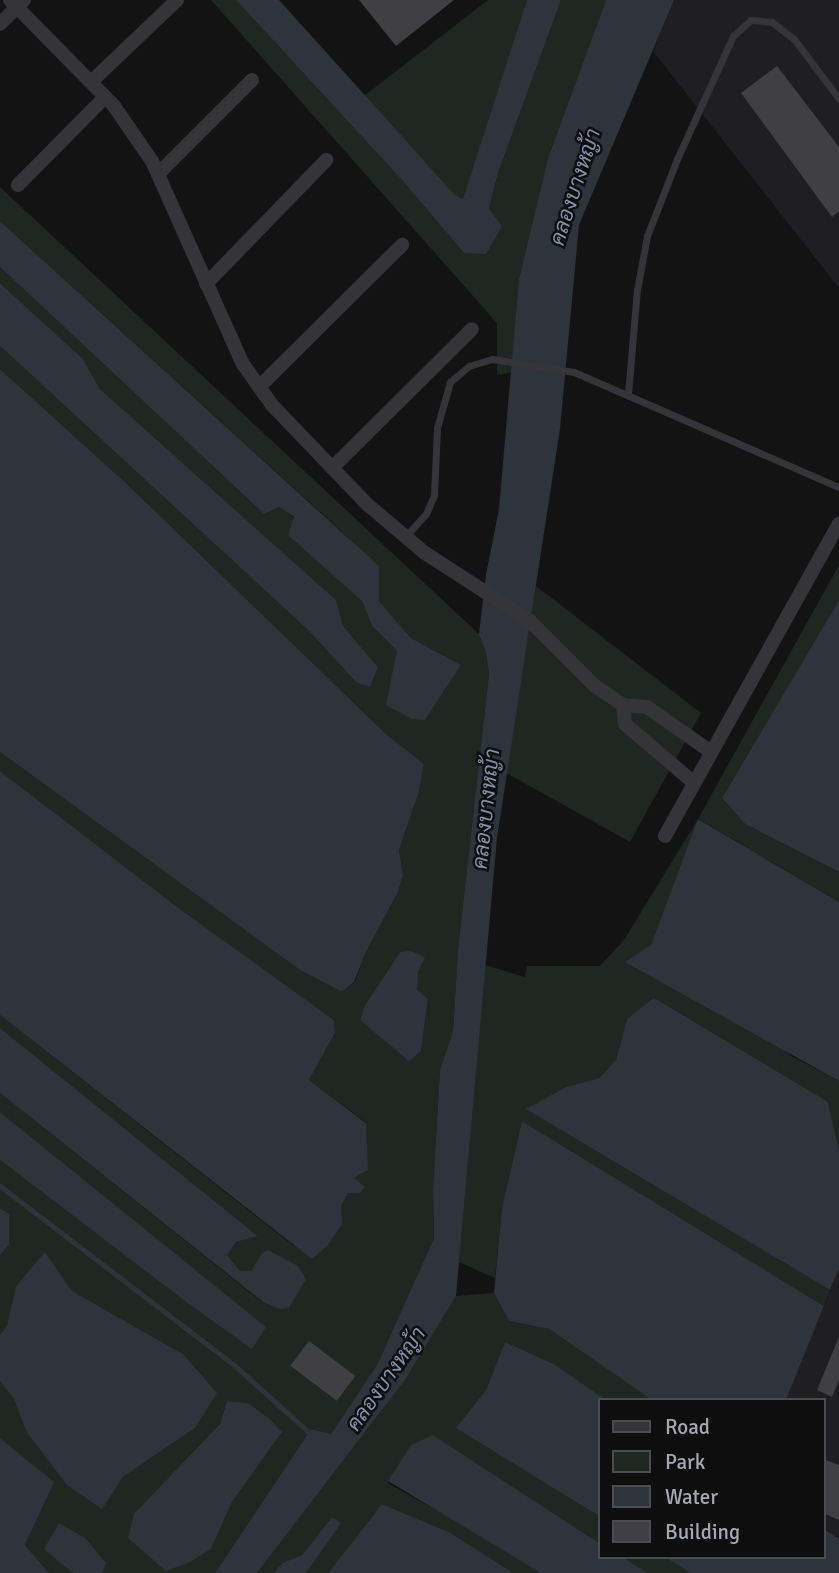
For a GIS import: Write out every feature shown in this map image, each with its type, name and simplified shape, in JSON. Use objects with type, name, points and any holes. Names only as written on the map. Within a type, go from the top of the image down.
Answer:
[{"type":"street","points":[[91,82],[177,0]]},
{"type":"street","points":[[0,24],[17,2],[106,97],[158,174],[243,365],[272,405],[332,468],[425,553],[530,621],[595,686],[623,705],[647,707],[711,752]]},
{"type":"street","points":[[158,174],[251,80]]},
{"type":"street","points":[[18,185],[106,97]]},
{"type":"street","points":[[206,284],[326,160]]},
{"type":"street","points":[[259,387],[402,245]]},
{"type":"street","points":[[332,468],[472,329]]},
{"type":"street","points":[[665,836],[839,524]]},
{"type":"street","points":[[623,705],[625,724],[642,742],[694,783]]},
{"type":"lane","points":[[628,394],[636,289],[647,236],[677,159],[733,36],[751,20],[772,22],[794,39],[839,99]]},
{"type":"lane","points":[[406,536],[426,514],[434,495],[437,428],[450,382],[469,366],[492,359],[572,372],[839,487]]},
{"type":"shaded area","points":[[674,0],[839,0],[839,288],[653,51]]},
{"type":"shaded area","points":[[839,1269],[839,1539],[825,1529],[825,1398],[787,1398]]},
{"type":"green space","points":[[211,0],[236,0],[401,179],[464,253],[489,210],[498,173],[561,0],[606,0],[548,158],[519,279],[512,372],[497,375],[497,323]]},
{"type":"green space","points":[[488,0],[527,0],[464,199],[454,194],[364,96]]},
{"type":"green space","points":[[0,187],[479,634],[486,653],[489,674],[458,949],[453,1032],[440,1069],[433,1189],[434,1238],[378,1363],[331,1434],[311,1429],[215,1573],[103,1573],[106,1563],[70,1570],[73,1573],[49,1573],[25,1545],[53,1482],[0,1438],[0,1381],[14,1399],[26,1431],[123,1477],[195,1428],[183,1354],[72,1291],[45,1253],[16,1286],[7,1325],[0,1335],[0,1256],[9,1245],[9,1215],[0,1208],[0,1160],[186,1302],[252,1348],[265,1327],[0,1112],[0,1093],[262,1302],[262,1253],[251,1272],[240,1271],[227,1255],[235,1242],[258,1236],[0,1028],[0,1015],[294,1246],[341,1206],[354,1178],[367,1170],[366,1122],[309,1080],[335,1033],[334,1020],[180,909],[0,771],[0,752],[300,970],[342,992],[355,982],[366,952],[398,892],[403,874],[399,850],[419,792],[424,764],[386,734],[127,484],[0,369],[0,346],[308,630],[356,682],[378,667],[343,626],[336,600],[100,389],[83,359],[0,283],[0,267],[264,514],[279,507],[294,518],[337,577],[362,601],[372,626],[397,651],[394,675],[425,720],[461,665],[411,638],[379,601],[348,537],[0,221]],"holes":[[[400,952],[418,972],[416,991],[428,999],[421,1051],[360,1020],[365,1005]],[[227,1401],[248,1403],[270,1419],[282,1432],[232,1502],[211,1549],[196,1450],[220,1424]]]},
{"type":"green space","points":[[839,565],[839,600],[722,798],[745,824],[839,872],[839,902],[699,819],[651,945],[793,1057],[839,1081],[839,1150],[828,1102],[627,1019],[616,1060],[599,1078],[566,1087],[527,1109],[830,1290],[824,1306],[522,1121],[502,1207],[495,1278],[459,1262],[485,965],[525,977],[527,966],[600,966],[624,940],[698,819]]},
{"type":"green space","points":[[536,586],[701,713],[630,842],[506,773]]},
{"type":"green space","points":[[494,1293],[509,1321],[549,1329],[649,1398],[603,1398],[554,1364],[505,1342],[486,1390],[457,1427],[598,1515],[598,1542],[433,1435],[388,1480],[389,1484],[462,1524],[541,1573],[513,1573],[451,1533],[382,1504],[328,1573],[306,1573],[340,1523],[332,1517],[302,1555],[282,1563],[274,1573],[257,1573],[405,1380],[456,1296]]},
{"type":"green space","points":[[625,1559],[668,1559],[690,1573],[648,1573]]},
{"type":"water","points":[[236,0],[279,0],[454,194],[463,199],[527,0],[561,0],[498,173],[489,209],[502,226],[486,254],[464,253],[401,179]]},
{"type":"water","name":"คลองบางหญ้า","points":[[606,0],[674,0],[579,225],[560,429],[497,838],[456,1296],[405,1380],[257,1573],[215,1573],[311,1429],[331,1434],[378,1363],[434,1238],[433,1189],[440,1069],[453,1032],[458,949],[489,674],[486,653],[479,634],[486,575],[499,509],[519,279],[548,158]]},
{"type":"water","points":[[0,221],[379,566],[379,601],[411,638],[461,665],[425,720],[412,719],[386,705],[397,651],[372,626],[362,601],[288,535],[294,517],[279,507],[264,514],[0,267]]},
{"type":"water","points":[[0,283],[83,359],[100,389],[336,600],[343,626],[378,667],[370,687],[356,682],[308,630],[0,346]]},
{"type":"water","points":[[0,369],[127,484],[386,734],[424,764],[419,792],[399,850],[403,875],[398,892],[366,952],[354,982],[342,992],[300,970],[0,752]]},
{"type":"water","points":[[839,600],[839,872],[745,824],[722,798]]},
{"type":"water","points":[[0,771],[180,909],[334,1020],[335,1033],[309,1080],[366,1123],[368,1170],[354,1178],[365,1187],[360,1193],[348,1193],[341,1206],[342,1224],[327,1246],[312,1259],[0,1015]]},
{"type":"water","points":[[698,819],[839,902],[839,1081],[625,962],[651,945]]},
{"type":"water","points":[[411,951],[425,957],[418,972],[417,990],[428,999],[421,1051],[409,1061],[360,1020],[365,1005],[400,952]]},
{"type":"water","points":[[654,998],[828,1102],[839,1150],[839,1269],[830,1290],[526,1109],[566,1087],[599,1078],[616,1060],[627,1019]]},
{"type":"water","points":[[0,1028],[258,1236],[236,1242],[227,1255],[240,1271],[251,1271],[262,1253],[268,1250],[298,1266],[306,1279],[289,1308],[280,1309],[263,1302],[0,1093]]},
{"type":"water","points":[[0,1112],[266,1327],[252,1349],[0,1160]]},
{"type":"water","points":[[522,1121],[824,1306],[787,1398],[649,1398],[549,1329],[509,1321],[494,1293],[502,1207]]},
{"type":"water","points":[[0,1208],[9,1214],[9,1245],[0,1256]]},
{"type":"water","points":[[45,1252],[72,1291],[183,1354],[217,1393],[195,1428],[123,1477],[102,1509],[67,1485],[26,1431],[14,1399],[0,1381],[0,1335],[7,1325],[16,1286]]},
{"type":"water","points":[[505,1342],[554,1364],[603,1398],[598,1398],[598,1515],[456,1428],[486,1390]]},
{"type":"water","points":[[227,1401],[248,1403],[270,1419],[282,1432],[232,1502],[211,1549],[190,1562],[166,1571],[128,1538],[134,1514],[220,1424]]},
{"type":"water","points":[[433,1435],[598,1542],[598,1559],[625,1559],[648,1573],[541,1573],[388,1481],[411,1445]]},
{"type":"water","points":[[0,1438],[54,1482],[25,1545],[49,1573],[0,1573]]},
{"type":"water","points":[[382,1504],[451,1533],[513,1573],[328,1573]]},
{"type":"water","points":[[332,1517],[341,1523],[306,1573],[274,1573],[282,1563],[302,1555]]},
{"type":"water","points":[[59,1523],[85,1538],[106,1563],[103,1573],[73,1573],[44,1549]]},
{"type":"water","points":[[825,1529],[839,1539],[839,1573],[690,1573],[668,1559],[825,1559]]},
{"type":"building","points":[[359,0],[454,0],[396,46]]},
{"type":"building","points":[[777,66],[839,147],[839,211],[832,217],[741,93]]},
{"type":"building","points":[[839,1337],[839,1380],[832,1397],[817,1390]]},
{"type":"building","points":[[309,1341],[355,1376],[337,1401],[290,1366]]},
{"type":"building","points":[[825,1460],[839,1465],[839,1520],[825,1514]]},
{"type":"waterway","points":[[0,1186],[234,1365],[312,1435]]}]
